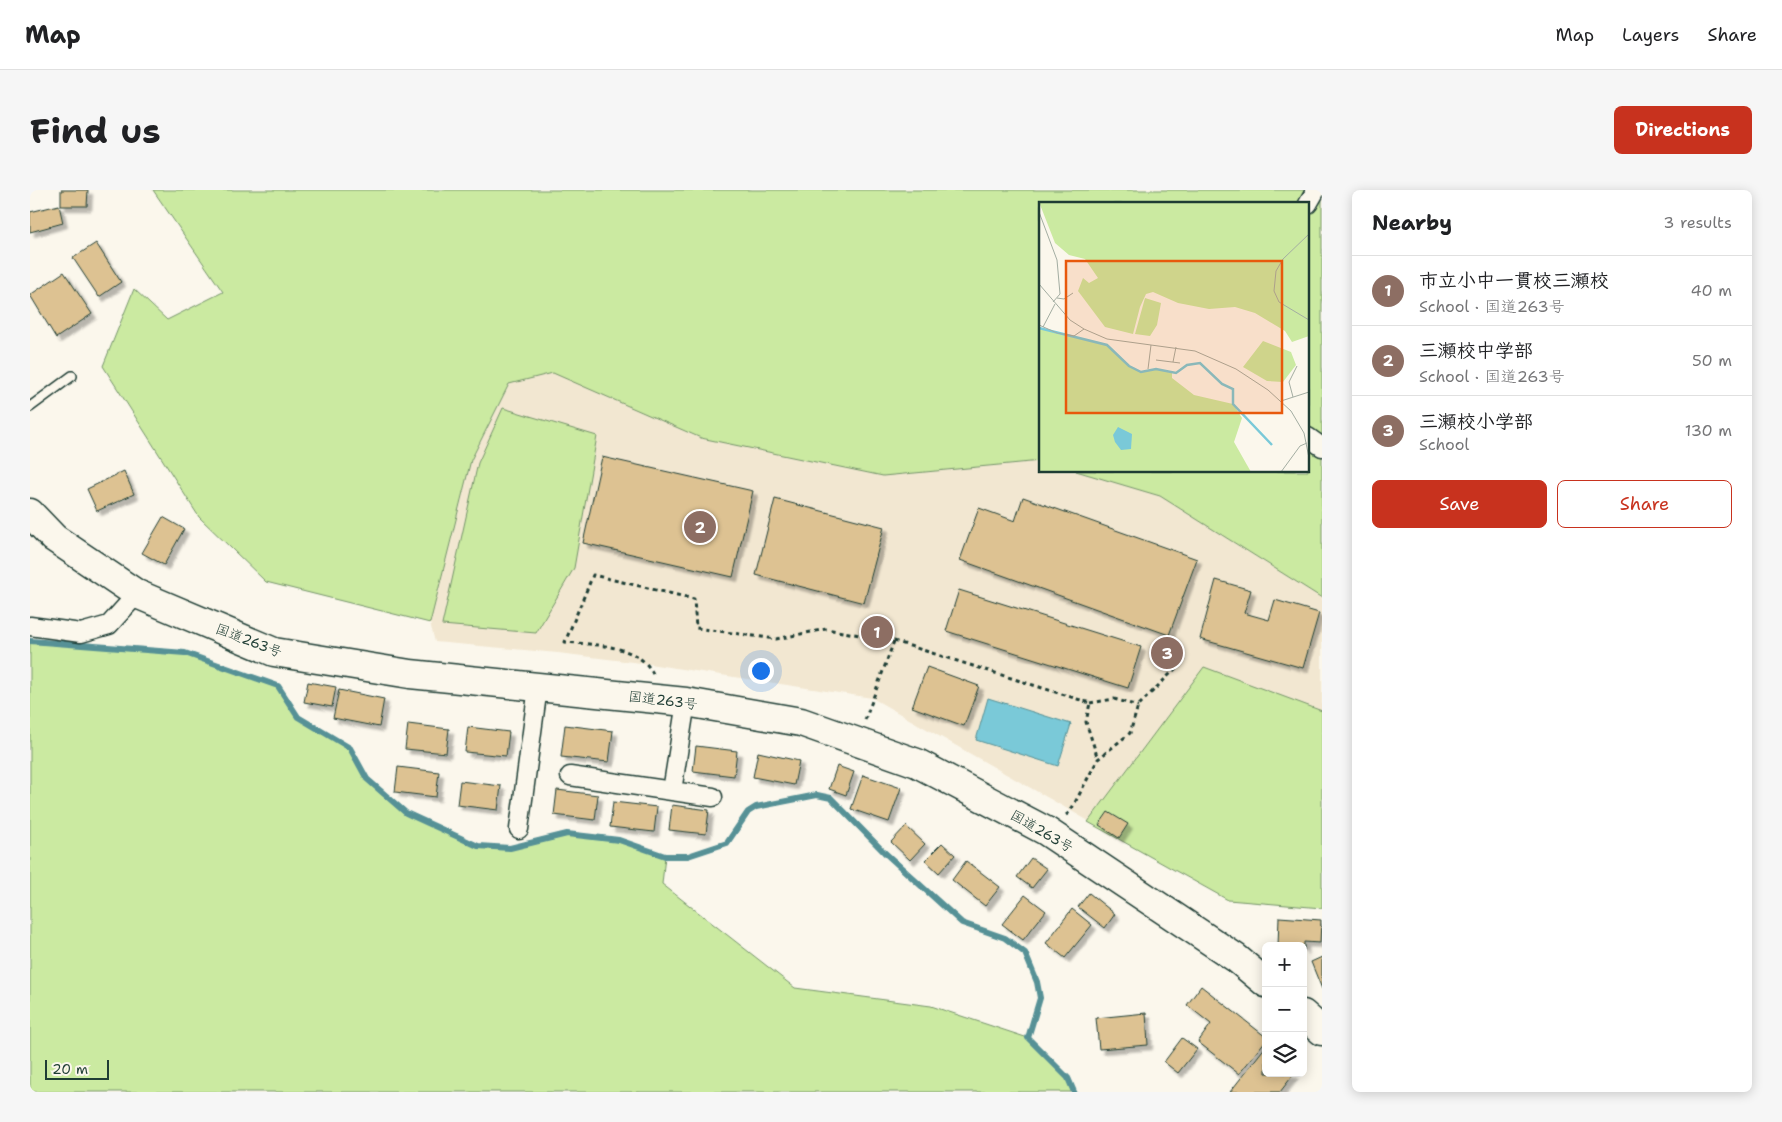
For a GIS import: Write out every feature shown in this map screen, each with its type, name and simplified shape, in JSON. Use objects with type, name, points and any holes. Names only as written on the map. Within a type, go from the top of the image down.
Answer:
[{"type":"highway","name":"国道263号","points":[[30,513],[54,538],[137,594],[274,652],[410,674],[686,702],[801,722],[917,763],[1046,831],[1236,958],[1262,980]]},
{"type":"street","points":[[1309,202],[1316,190]]},
{"type":"street","points":[[1310,438],[1322,447]]},
{"type":"street","points":[[30,626],[81,633],[109,625],[137,594]]},
{"type":"street","points":[[519,829],[538,687]]},
{"type":"street","points":[[672,791],[686,702]]},
{"type":"street","points":[[570,776],[713,796]]},
{"type":"lane","points":[[30,406],[72,376]]},
{"type":"path","points":[[655,699],[656,679],[649,664],[632,653],[565,642],[593,575],[694,599],[696,628],[776,639],[826,629],[894,641],[1090,703],[1114,699],[1138,706]]},
{"type":"path","points":[[859,742],[872,698],[894,641]]},
{"type":"path","points":[[1046,831],[1070,812],[1098,759],[1130,733],[1138,706],[1185,658]]},
{"type":"path","points":[[1090,703],[1086,722],[1098,759]]},
{"type":"shaded area","points":[[553,372],[701,438],[883,476],[1039,461],[1039,472],[1079,472],[1160,496],[1322,598],[1322,908],[1228,900],[872,698],[649,664],[558,653],[435,642],[430,623],[471,460],[509,384]]},
{"type":"green space","points":[[153,190],[1322,190],[1322,598],[1160,496],[1079,472],[1310,472],[1310,202],[1039,202],[1039,461],[883,476],[701,438],[553,373],[509,384],[471,460],[430,623],[266,582],[199,517],[103,366],[134,289],[167,320],[223,292]]},
{"type":"green space","points":[[503,408],[597,436],[574,568],[536,633],[442,625],[478,463]]},
{"type":"green space","points":[[30,641],[185,653],[278,686],[298,717],[350,748],[367,779],[406,813],[478,846],[510,848],[567,834],[619,840],[665,856],[662,884],[795,988],[931,1006],[1028,1038],[1068,1078],[1074,1092],[30,1092]]},
{"type":"green space","points":[[1204,667],[1322,711],[1322,908],[1228,900],[1088,822]]},
{"type":"water","points":[[988,698],[1071,724],[1058,766],[976,740]]},
{"type":"building","points":[[61,190],[88,190],[87,206],[61,206]]},
{"type":"building","points":[[59,205],[63,223],[30,232],[30,212]]},
{"type":"building","points":[[96,243],[121,282],[99,297],[73,258]]},
{"type":"building","points":[[64,272],[92,314],[56,338],[30,295]]},
{"type":"building","points":[[602,457],[753,491],[733,577],[583,543]]},
{"type":"building","points":[[124,471],[134,494],[97,511],[87,489]]},
{"type":"building","points":[[1023,497],[1197,559],[1169,635],[960,560],[979,508],[1015,521]]},
{"type":"building","points":[[775,499],[884,527],[864,603],[756,575]]},
{"type":"building","points":[[163,517],[184,529],[164,565],[142,553]]},
{"type":"building","points":[[1216,580],[1251,590],[1244,613],[1269,620],[1275,600],[1319,613],[1303,668],[1200,639]]},
{"type":"building","points":[[959,590],[1141,647],[1128,688],[946,631]]},
{"type":"building","points":[[927,667],[979,686],[964,726],[912,707]]},
{"type":"building","points":[[308,682],[336,687],[332,707],[304,702]]},
{"type":"building","points":[[339,690],[384,699],[379,727],[333,718]]},
{"type":"building","points":[[408,724],[449,729],[446,753],[405,749]]},
{"type":"building","points":[[565,725],[613,731],[609,762],[561,757]]},
{"type":"building","points":[[468,727],[509,732],[506,756],[465,752]]},
{"type":"building","points":[[696,746],[737,751],[734,776],[693,771]]},
{"type":"building","points":[[758,752],[799,761],[794,785],[753,777]]},
{"type":"building","points":[[837,766],[854,772],[846,795],[829,789]]},
{"type":"building","points":[[398,767],[439,772],[436,797],[395,792]]},
{"type":"building","points":[[863,775],[901,788],[889,822],[851,809]]},
{"type":"building","points":[[460,781],[501,786],[498,810],[457,805]]},
{"type":"building","points":[[557,790],[598,795],[595,820],[554,815]]},
{"type":"building","points":[[613,802],[657,807],[654,832],[610,827]]},
{"type":"building","points":[[672,805],[709,810],[706,834],[669,830]]},
{"type":"building","points":[[1108,812],[1128,824],[1119,838],[1099,825]]},
{"type":"building","points":[[906,826],[925,844],[910,860],[891,842]]},
{"type":"building","points":[[942,843],[955,855],[939,873],[925,860]]},
{"type":"building","points":[[1031,858],[1047,869],[1032,888],[1017,877]]},
{"type":"building","points":[[966,861],[1000,887],[985,906],[952,880]]},
{"type":"building","points":[[1089,893],[1115,914],[1105,928],[1078,907]]},
{"type":"building","points":[[1025,895],[1046,911],[1023,940],[1002,924]]},
{"type":"building","points":[[1072,909],[1092,925],[1065,958],[1046,943]]},
{"type":"building","points":[[1279,917],[1321,920],[1320,943],[1278,942]]},
{"type":"building","points":[[1322,957],[1322,989],[1311,962]]},
{"type":"building","points":[[1201,986],[1262,1034],[1262,1045],[1239,1074],[1198,1042],[1211,1024],[1187,1005]]},
{"type":"building","points":[[1146,1013],[1148,1045],[1099,1049],[1096,1018]]},
{"type":"building","points":[[1182,1038],[1197,1049],[1178,1073],[1164,1062]]},
{"type":"building","points":[[1262,1051],[1262,1077],[1292,1077],[1280,1092],[1230,1092]]},
{"type":"waterway","points":[[30,641],[185,653],[278,686],[298,717],[350,748],[367,779],[406,813],[478,846],[510,848],[567,834],[619,840],[665,856],[688,856],[727,843],[748,812],[756,807],[817,795],[831,798],[884,852],[962,923],[1005,938],[1025,953],[1037,982],[1040,998],[1028,1038],[1068,1078],[1074,1092]]},
{"type":"place","name":"三瀬校中学部","points":[[700,527]]},
{"type":"place","name":"市立小中一貫校三瀬校","points":[[877,632]]},
{"type":"place","name":"三瀬校小学部","points":[[1167,653]]}]
